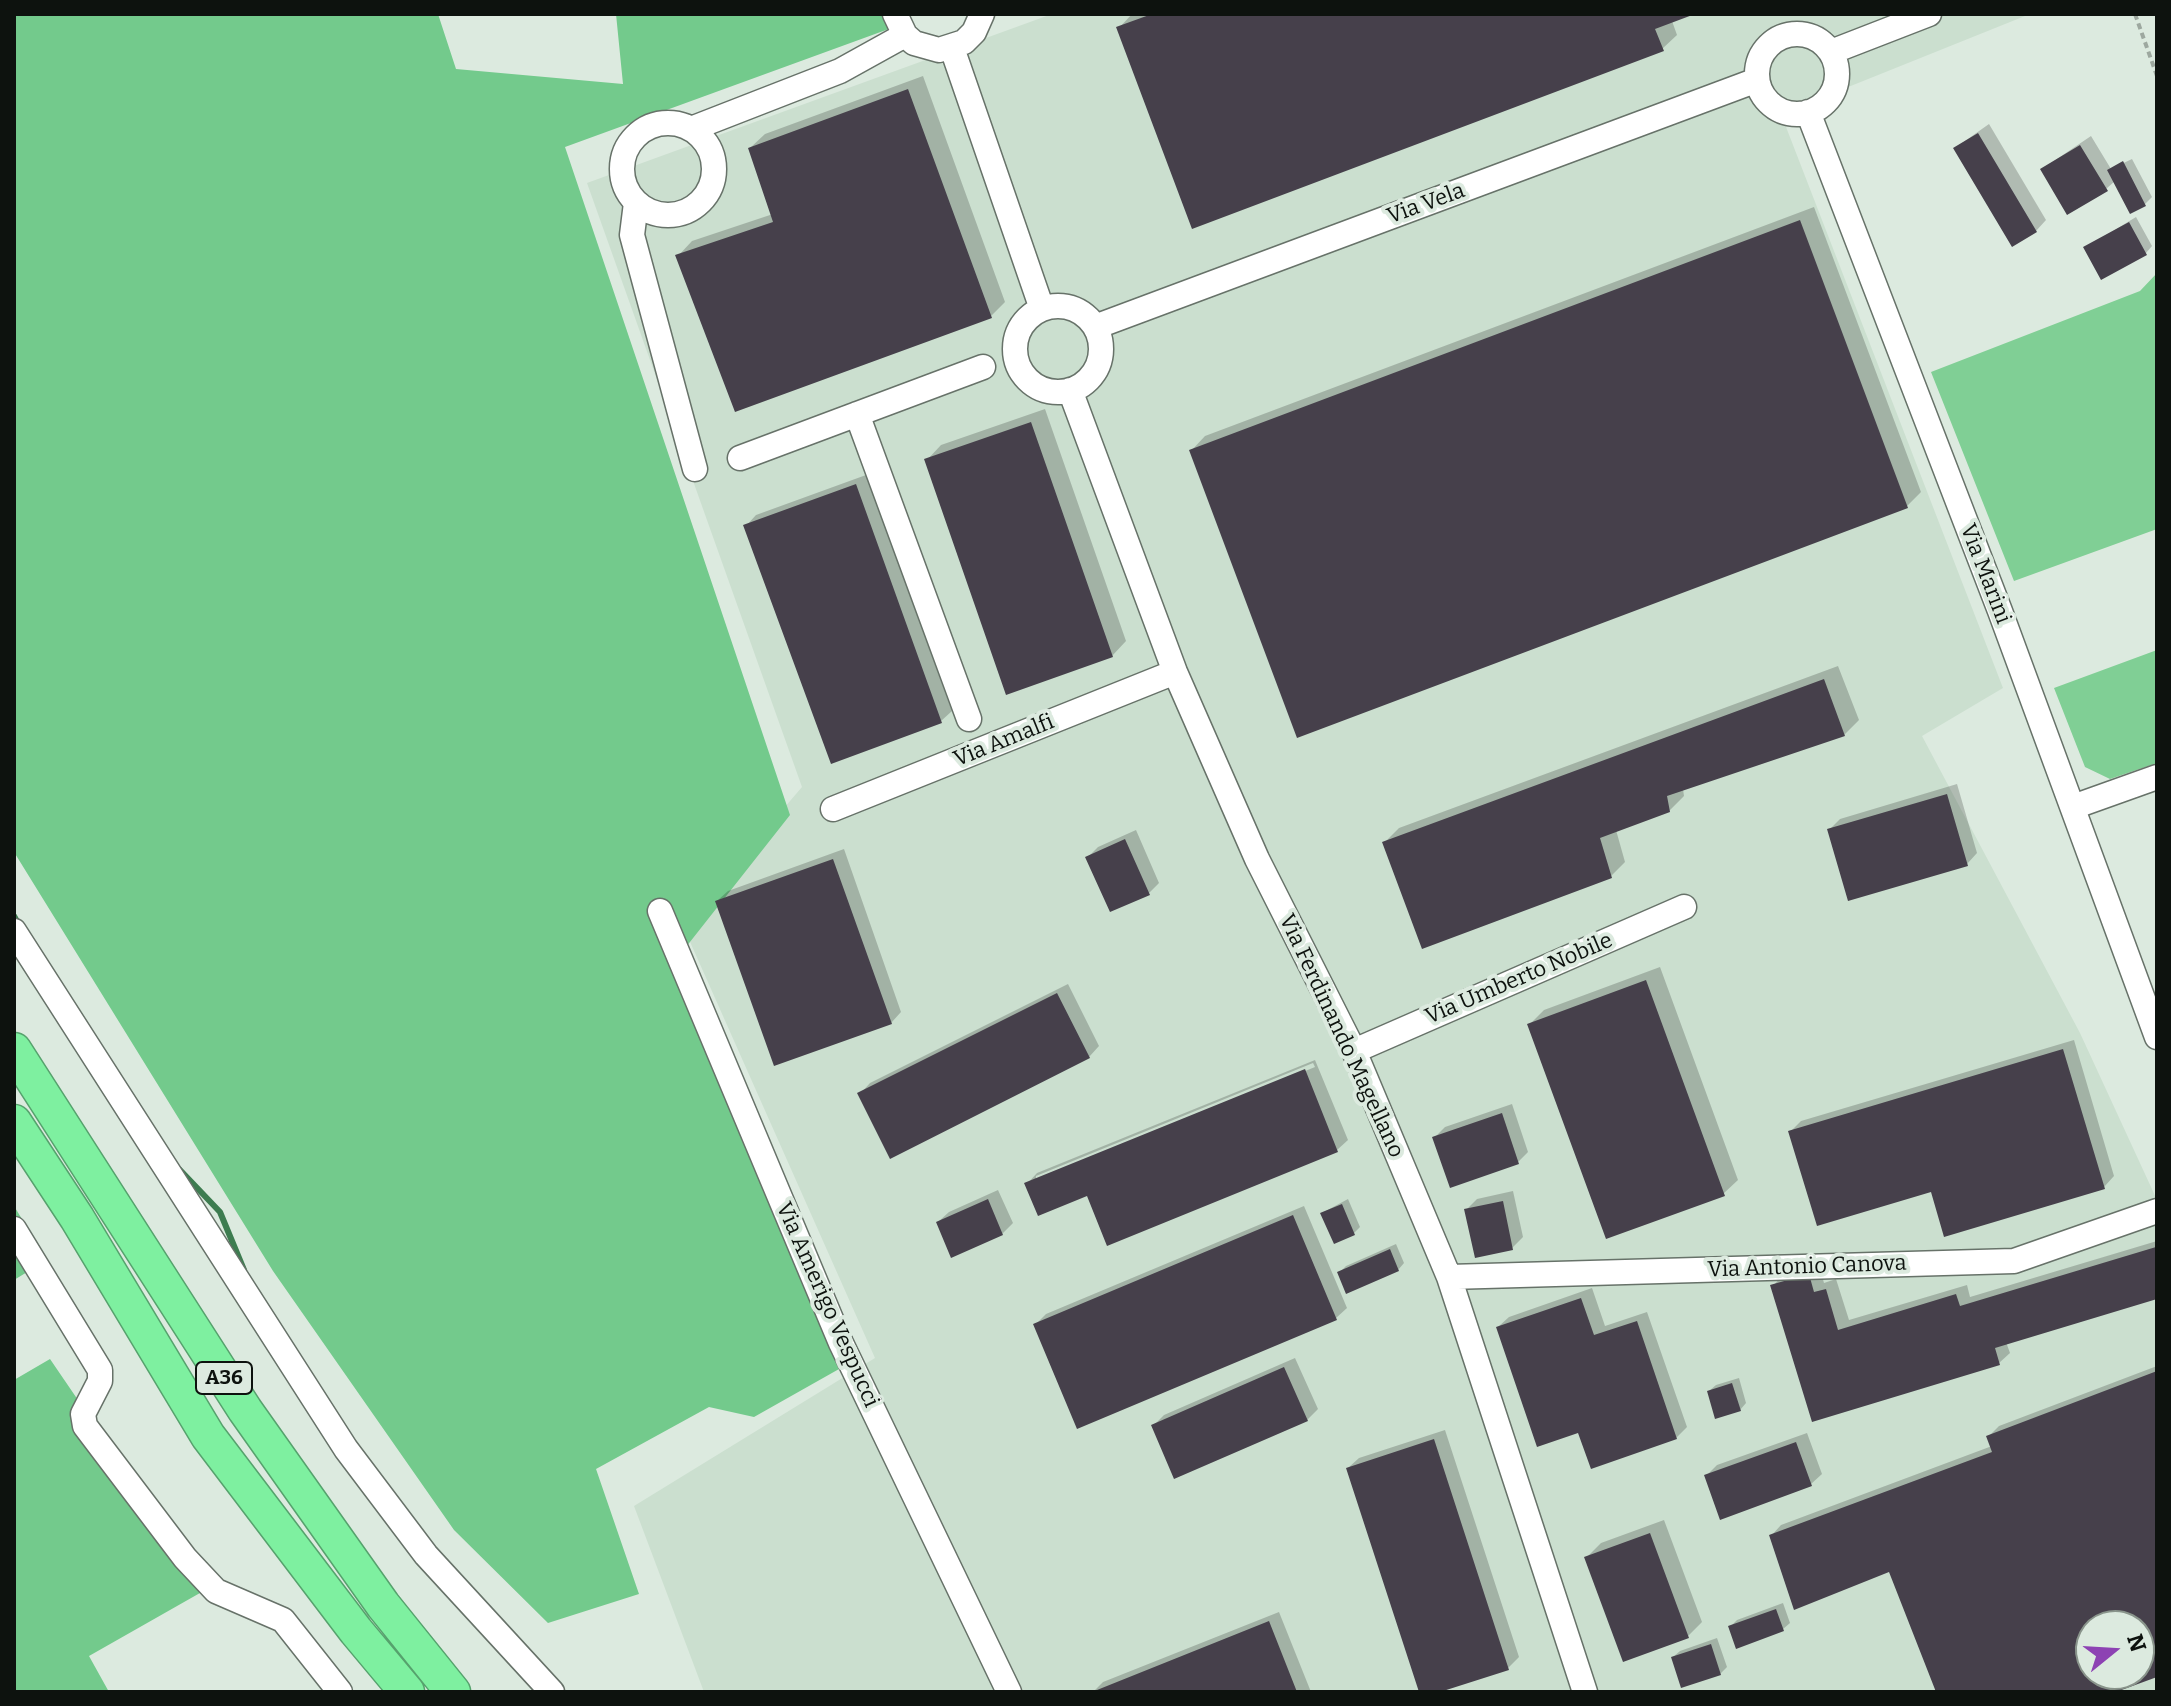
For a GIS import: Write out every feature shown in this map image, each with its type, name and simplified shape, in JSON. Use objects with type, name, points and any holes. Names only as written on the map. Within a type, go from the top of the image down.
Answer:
[{"type":"highway","name":"A36","points":[[14,1050],[245,1410],[383,1605],[453,1692]]},
{"type":"highway","name":"A36","points":[[14,1122],[85,1231],[208,1436],[356,1631],[407,1692]]},
{"type":"street","points":[[691,129],[840,71],[900,24],[926,49],[952,48],[974,32],[982,14]]},
{"type":"street","points":[[1831,52],[1929,14]]},
{"type":"street","points":[[1810,36],[1831,52],[1837,76],[1828,99],[1808,112],[1795,114],[1770,104],[1757,80],[1762,54],[1783,37],[1810,36]]},
{"type":"street","points":[[952,48],[1042,309]]},
{"type":"street","name":"Via Vela","points":[[1095,327],[1757,80]]},
{"type":"street","name":"Via Marini","points":[[1808,112],[2073,807],[2157,1037]]},
{"type":"street","points":[[636,203],[664,215],[680,214],[705,197],[714,168],[703,139],[677,123],[648,127],[626,147],[622,177],[636,203],[632,235],[695,469]]},
{"type":"street","points":[[1066,307],[1077,311],[1095,327],[1099,339],[1098,365],[1091,376],[1070,390],[1041,389],[1020,369],[1015,355],[1020,328],[1042,309],[1066,307]]},
{"type":"street","points":[[740,458],[983,367]]},
{"type":"street","name":"Via Ferdinando Magellano","points":[[1070,390],[1175,672],[1257,859],[1354,1051],[1449,1277],[1585,1692]]},
{"type":"street","points":[[857,414],[969,719]]},
{"type":"street","name":"Via Amalfi","points":[[833,809],[1175,672]]},
{"type":"street","points":[[2073,807],[2157,777]]},
{"type":"street","name":"Via Umberto Nobile","points":[[1354,1051],[1684,907]]},
{"type":"street","name":"Via Amerigo Vespucci","points":[[660,911],[841,1343],[1009,1692]]},
{"type":"street","points":[[14,931],[346,1449],[426,1555],[552,1692]]},
{"type":"street","name":"Via Antonio Canova","points":[[1449,1277],[2014,1261],[2157,1211]]},
{"type":"street","points":[[14,1229],[100,1370],[100,1381],[83,1414],[85,1426],[185,1558],[216,1591],[283,1620],[340,1692]]},
{"type":"path","points":[[2135,14],[2157,76]]},
{"type":"shaded area","points":[[1052,14],[2030,14],[1781,114],[2003,688],[1922,736],[2080,1033],[2157,1200],[2157,1692],[704,1692],[634,1506],[875,1358],[683,926],[802,787],[587,183]]},
{"type":"green space","points":[[14,14],[438,14],[456,69],[623,84],[616,14],[885,14],[897,26],[565,147],[790,815],[686,947],[855,1360],[754,1417],[709,1407],[596,1469],[639,1594],[548,1623],[454,1530],[273,1271],[14,852]]},
{"type":"green space","points":[[2157,273],[2157,529],[2014,581],[1931,372],[2140,291]]},
{"type":"green space","points":[[2157,650],[2157,763],[2110,779],[2085,767],[2054,688]]},
{"type":"green space","points":[[14,1206],[47,1260],[14,1280]]},
{"type":"green space","points":[[50,1359],[207,1589],[89,1656],[109,1692],[14,1692],[14,1380]]},
{"type":"building","points":[[1152,14],[1695,14],[1655,29],[1664,51],[1192,229],[1116,27]]},
{"type":"building","points":[[908,89],[992,318],[735,412],[675,255],[773,222],[748,148]]},
{"type":"building","points":[[1978,133],[2037,232],[2012,247],[1953,148]]},
{"type":"building","points":[[2080,145],[2108,191],[2067,215],[2040,169]]},
{"type":"building","points":[[2123,161],[2146,206],[2130,214],[2107,170]]},
{"type":"building","points":[[1800,220],[1908,508],[1297,738],[1189,450]]},
{"type":"building","points":[[2129,222],[2147,255],[2101,280],[2083,247]]},
{"type":"building","points":[[1031,422],[1113,657],[1006,695],[924,459]]},
{"type":"building","points":[[856,484],[942,723],[831,764],[743,525]]},
{"type":"building","points":[[1824,679],[1845,736],[1667,796],[1670,812],[1600,838],[1612,878],[1422,949],[1382,842]]},
{"type":"building","points":[[1947,794],[1968,866],[1848,901],[1827,829]]},
{"type":"building","points":[[1125,839],[1150,895],[1110,912],[1085,857]]},
{"type":"building","points":[[833,859],[892,1024],[774,1066],[715,901]]},
{"type":"building","points":[[1646,980],[1725,1196],[1606,1239],[1527,1024]]},
{"type":"building","points":[[1057,993],[1090,1058],[890,1159],[857,1093]]},
{"type":"building","points":[[2063,1049],[2105,1189],[1944,1237],[1931,1192],[1817,1226],[1788,1131]]},
{"type":"building","points":[[1305,1069],[1338,1152],[1107,1246],[1087,1196],[1038,1216],[1024,1183]]},
{"type":"building","points":[[1502,1113],[1519,1164],[1450,1188],[1432,1137]]},
{"type":"building","points":[[988,1199],[1003,1235],[951,1258],[936,1222]]},
{"type":"building","points":[[1503,1201],[1513,1250],[1475,1258],[1464,1209]]},
{"type":"building","points":[[1342,1204],[1355,1235],[1334,1244],[1320,1213]]},
{"type":"building","points":[[1293,1215],[1337,1320],[1077,1429],[1033,1324]]},
{"type":"building","points":[[2156,1247],[2157,1299],[1995,1348],[2000,1365],[1812,1422],[1770,1285],[1809,1274],[1814,1292],[1826,1289],[1838,1330],[1956,1294],[1960,1306]]},
{"type":"building","points":[[1390,1249],[1399,1271],[1346,1294],[1337,1272]]},
{"type":"building","points":[[1581,1298],[1594,1335],[1637,1321],[1677,1439],[1591,1469],[1578,1433],[1537,1447],[1496,1327]]},
{"type":"building","points":[[1284,1367],[1308,1421],[1174,1479],[1151,1425]]},
{"type":"building","points":[[2157,1371],[2157,1677],[2155,1610],[2075,1610],[2075,1690],[2121,1690],[1936,1692],[1889,1572],[1794,1610],[1769,1535],[1992,1452],[1986,1436]]},
{"type":"building","points":[[1732,1383],[1741,1411],[1715,1419],[1707,1391]]},
{"type":"building","points":[[1434,1439],[1509,1670],[1440,1692],[1419,1692],[1346,1468]]},
{"type":"building","points":[[1796,1442],[1812,1486],[1720,1520],[1704,1475]]},
{"type":"building","points":[[1650,1533],[1689,1638],[1623,1662],[1584,1557]]},
{"type":"building","points":[[1776,1609],[1784,1631],[1736,1649],[1728,1626]]},
{"type":"building","points":[[1269,1621],[1297,1692],[1092,1692]]},
{"type":"building","points":[[1711,1644],[1721,1675],[1681,1688],[1671,1657]]},
{"type":"waterway","points":[[14,916],[20,927]]},
{"type":"waterway","points":[[180,1170],[220,1212],[244,1270]]}]
